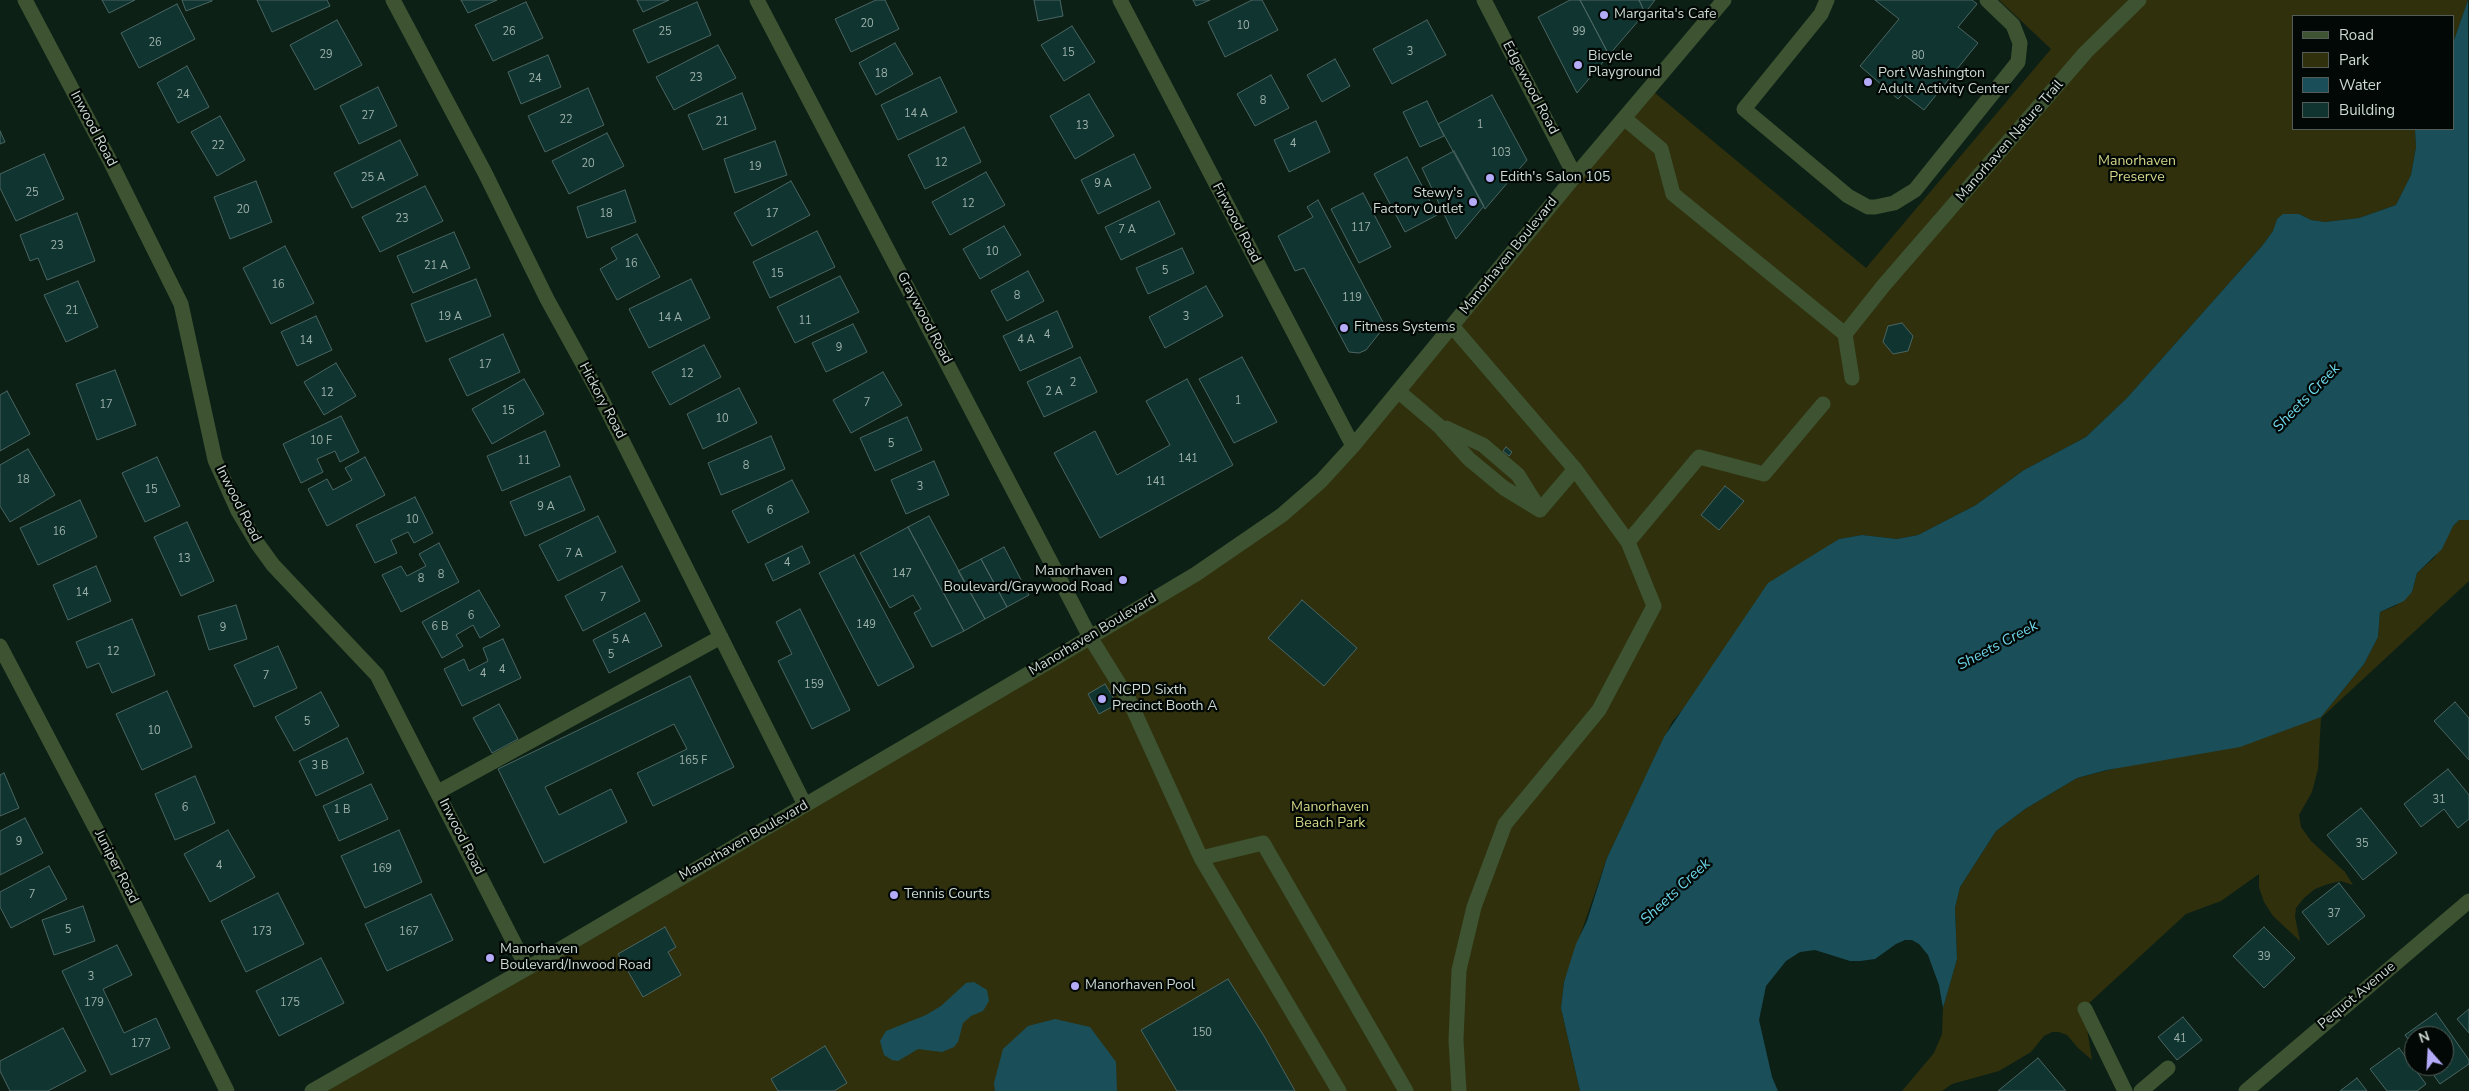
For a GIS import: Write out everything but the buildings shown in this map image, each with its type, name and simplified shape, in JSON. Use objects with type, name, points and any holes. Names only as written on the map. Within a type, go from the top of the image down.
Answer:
[{"type":"street","name":"Inwood Road","points":[[25,0],[109,159],[181,304],[215,460],[238,511],[273,565],[377,675],[527,968]]},
{"type":"street","name":"Hickory Road","points":[[393,0],[485,173],[547,299],[597,390],[805,805]]},
{"type":"street","name":"Graywood Road","points":[[757,0],[1090,637],[1129,700],[1201,858],[1340,1091]]},
{"type":"street","name":"Firwood Road","points":[[1120,0],[1353,446]]},
{"type":"street","name":"Edgewood Road","points":[[1484,0],[1575,176]]},
{"type":"street","name":"Manorhaven Boulevard","points":[[312,1091],[527,968],[1090,637],[1196,574],[1282,515],[1322,481],[1353,446],[1575,176],[1724,0]]},
{"type":"street","points":[[1827,0],[1821,14],[1744,109],[1848,196],[1868,207],[1875,207],[1894,203],[1915,190],[2018,62],[2020,43],[2013,25],[1988,0]]},
{"type":"street","name":"Manorhaven Nature Trail","points":[[1845,334],[1884,285],[2086,52],[2139,0]]},
{"type":"street","points":[[1624,118],[1661,148],[1673,194],[1845,334],[1852,378]]},
{"type":"street","points":[[1452,326],[1575,468],[1628,542],[1654,606],[1599,710],[1504,824],[1474,907],[1460,970],[1456,1040],[1459,1091]]},
{"type":"street","points":[[1398,391],[1438,425],[1469,460],[1504,488],[1540,510],[1575,468]]},
{"type":"street","points":[[1628,542],[1699,457],[1764,474],[1823,404]]},
{"type":"street","points":[[438,792],[721,637]]},
{"type":"street","name":"Juniper Road","points":[[0,646],[117,869],[227,1091]]},
{"type":"street","points":[[1201,858],[1264,843],[1406,1091]]},
{"type":"street","name":"Pequot Avenue","points":[[2246,1091],[2469,901]]},
{"type":"street","points":[[2085,1010],[2125,1091]]},
{"type":"street","points":[[2141,1091],[2168,1068]]},
{"type":"green space","name":"Manorhaven Beach Park","points":[[1999,0],[2468,0],[2454,40],[2454,15],[2292,15],[2292,130],[2415,130],[2416,147],[2411,175],[2396,205],[2359,218],[2325,222],[2311,220],[2299,214],[2277,219],[2273,231],[2262,246],[2127,398],[2086,437],[2024,470],[1976,505],[1918,535],[1897,539],[1862,535],[1839,539],[1816,555],[1672,722],[1607,858],[1564,982],[1561,1008],[1580,1091],[312,1091],[1090,637],[1321,481],[1649,88],[1866,268],[2051,49]]},
{"type":"green space","points":[[2459,520],[2469,520],[2469,581],[2321,718],[2318,769],[2312,792],[2299,815],[2301,827],[2311,841],[2345,872],[2353,885],[2341,881],[2328,884],[2315,889],[2304,898],[2296,908],[2295,917],[2300,941],[2273,916],[2264,902],[2259,887],[2259,874],[2221,901],[2186,914],[2087,1005],[2086,1022],[2092,1060],[2067,1035],[2052,1032],[2044,1036],[2031,1052],[1999,1071],[1952,1084],[1942,1091],[1902,1091],[1934,1053],[1942,1034],[1943,1008],[1957,959],[1955,908],[1960,887],[1996,831],[2025,809],[2077,778],[2321,717],[2364,664],[2378,637],[2380,612],[2395,606],[2412,592],[2417,573],[2434,558],[2453,526]]},
{"type":"water","name":"Sheets Creek","points":[[2468,0],[2469,520],[2459,520],[2453,526],[2442,549],[2417,573],[2412,592],[2404,601],[2380,612],[2378,637],[2364,664],[2321,717],[2240,747],[2107,770],[2077,778],[2025,809],[1996,831],[1960,887],[1955,908],[1957,959],[1943,1008],[1939,985],[1928,955],[1919,944],[1912,940],[1905,940],[1896,944],[1875,959],[1860,961],[1850,961],[1815,950],[1800,952],[1786,961],[1766,986],[1759,1020],[1772,1077],[1778,1091],[1580,1091],[1561,1008],[1564,982],[1576,944],[1587,921],[1607,858],[1664,737],[1768,583],[1839,539],[1862,535],[1897,539],[1918,535],[1976,505],[2024,470],[2086,437],[2127,398],[2262,246],[2273,231],[2277,219],[2283,214],[2299,214],[2311,220],[2325,222],[2359,218],[2396,205],[2411,175],[2416,147],[2415,130],[2454,130],[2454,40]]},
{"type":"water","points":[[974,982],[987,990],[989,1001],[983,1011],[971,1016],[963,1023],[958,1042],[954,1047],[942,1052],[918,1049],[898,1061],[884,1055],[880,1041],[886,1031],[926,1015],[941,1006],[966,983]]},
{"type":"water","points":[[1055,1019],[1090,1027],[1116,1062],[1117,1091],[995,1091],[994,1083],[1003,1049],[1028,1026]]},
{"type":"place","name":"Margarita's Cafe","points":[[1604,15]]},
{"type":"place","name":"Bicycle Playground","points":[[1578,65]]},
{"type":"place","name":"Port Washington Adult Activity Center","points":[[1868,82]]},
{"type":"place","name":"Edith's Salon 105","points":[[1490,178]]},
{"type":"place","name":"Stewy's Factory Outlet","points":[[1473,202]]},
{"type":"place","name":"Fitness Systems","points":[[1344,328]]},
{"type":"place","name":"Manorhaven Boulevard/Graywood Road","points":[[1123,580]]},
{"type":"place","name":"NCPD Sixth Precinct Booth A","points":[[1102,699]]},
{"type":"place","name":"Tennis Courts","points":[[894,895]]},
{"type":"place","name":"Manorhaven Boulevard/Inwood Road","points":[[490,958]]},
{"type":"place","name":"Manorhaven Pool","points":[[1075,986]]},
{"type":"park label","name":"Manorhaven Preserve","points":[[2137,170]]}]
